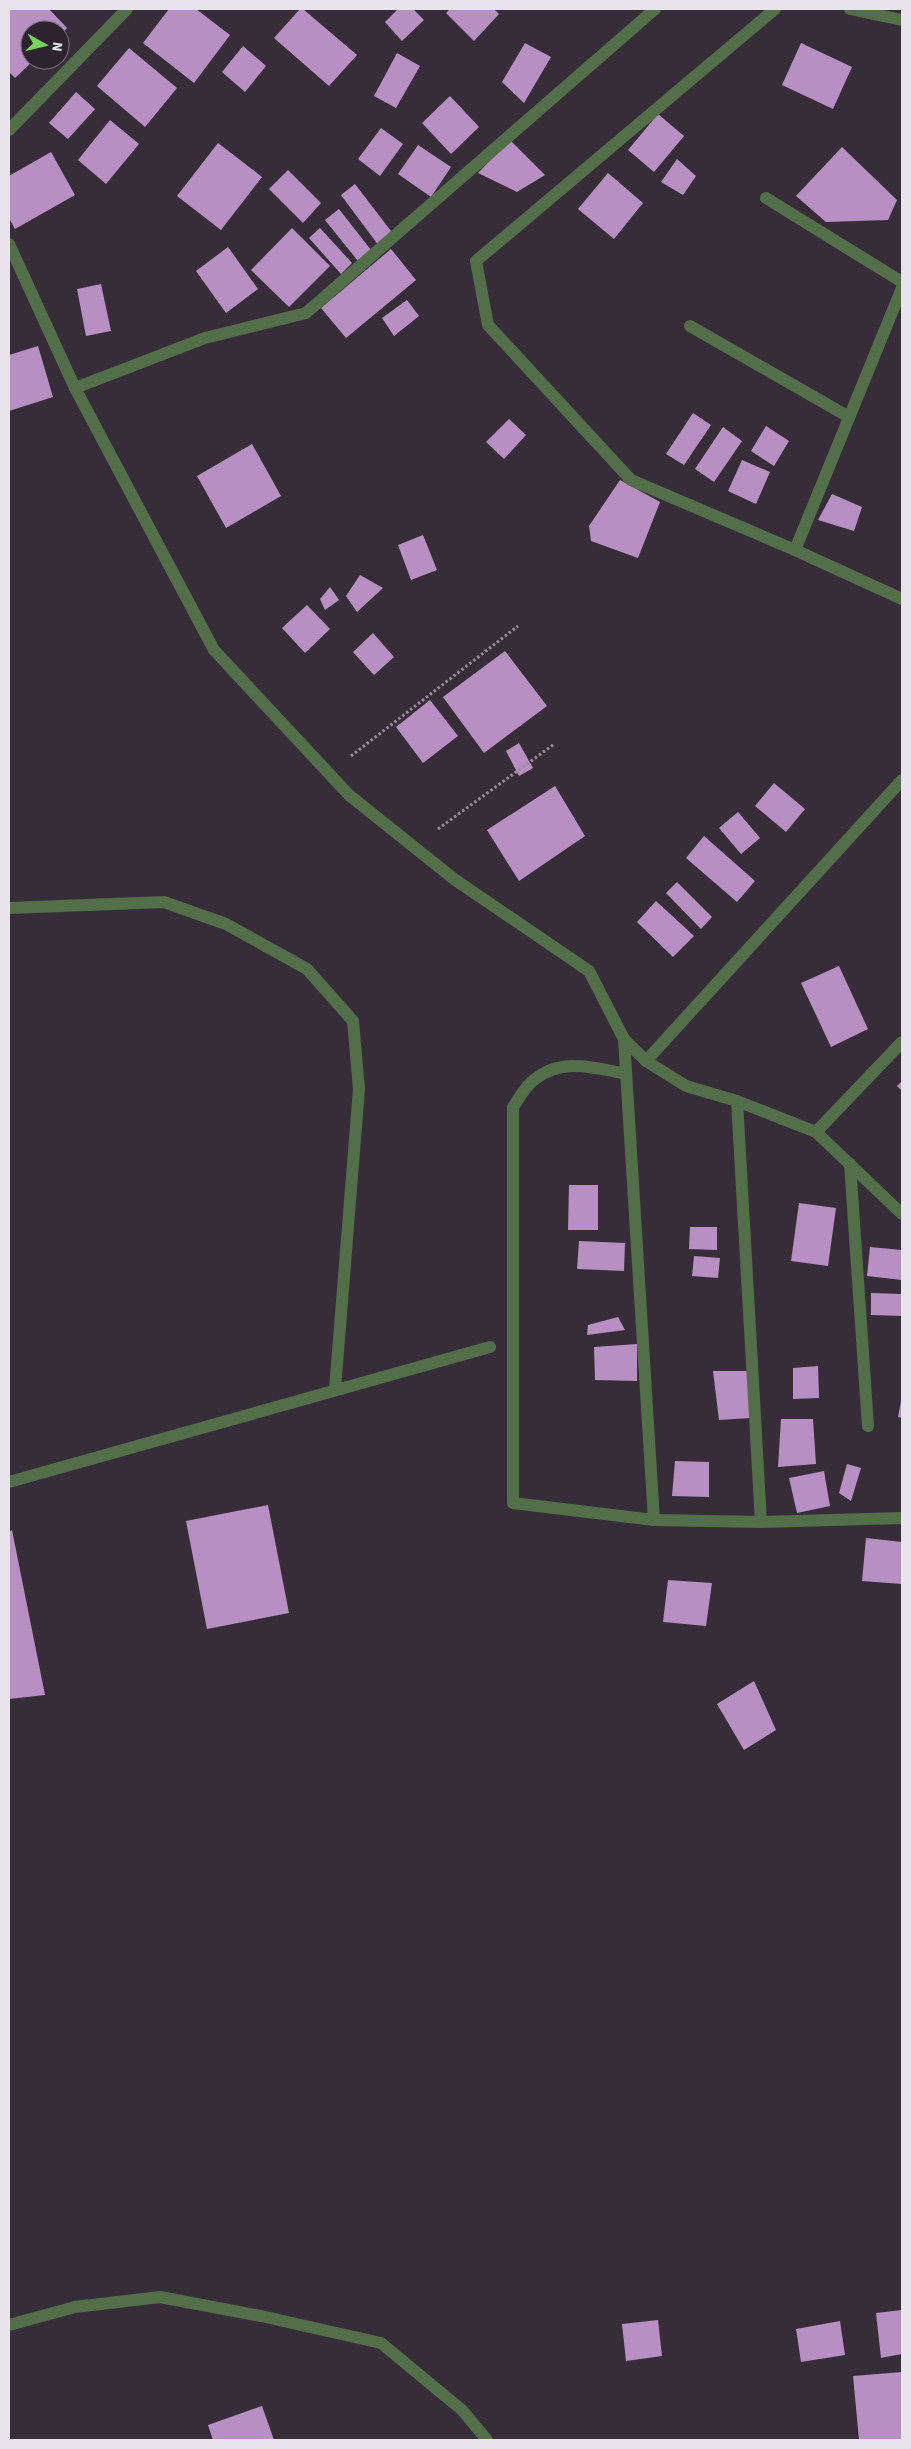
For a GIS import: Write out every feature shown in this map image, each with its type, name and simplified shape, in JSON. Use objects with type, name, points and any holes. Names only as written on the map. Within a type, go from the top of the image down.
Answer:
[{"type":"street","points":[[9,130],[127,9]]},
{"type":"street","points":[[75,388],[205,338],[306,313],[655,9]]},
{"type":"street","points":[[775,9],[476,261],[488,325],[631,480],[902,599]]},
{"type":"street","points":[[850,9],[902,20]]},
{"type":"street","points":[[766,198],[902,282]]},
{"type":"street","points":[[9,244],[75,388],[214,650],[348,795],[454,879],[589,970],[624,1038],[646,1061],[686,1086],[737,1101],[816,1132],[902,1214]]},
{"type":"street","points":[[794,550],[902,288]]},
{"type":"street","points":[[690,326],[849,417]]},
{"type":"street","points":[[646,1061],[902,780]]},
{"type":"street","points":[[9,908],[164,902],[226,924],[308,969],[353,1021],[359,1089],[335,1389]]},
{"type":"street","points":[[624,1038],[654,1520]]},
{"type":"street","points":[[816,1132],[902,1042]]},
{"type":"street","points":[[626,1074],[586,1066],[556,1067],[533,1080],[512,1108],[512,1503],[654,1520],[761,1522],[902,1518]]},
{"type":"street","points":[[737,1101],[761,1522]]},
{"type":"street","points":[[850,1164],[868,1426]]},
{"type":"street","points":[[9,1482],[490,1347]]},
{"type":"street","points":[[9,2325],[75,2307],[160,2297],[261,2316],[380,2343],[462,2410],[487,2440]]},
{"type":"path","points":[[328,773],[518,626]]},
{"type":"path","points":[[414,847],[553,745]]},
{"type":"building","points":[[9,9],[49,9],[59,20],[20,20],[20,70],[23,70],[15,78],[9,72]]},
{"type":"building","points":[[169,9],[196,9],[230,35],[194,83],[143,43]]},
{"type":"building","points":[[300,9],[303,9],[357,55],[329,86],[274,38]]},
{"type":"building","points":[[398,9],[413,9],[424,20],[402,41],[385,22]]},
{"type":"building","points":[[450,9],[494,9],[499,14],[474,41],[446,13]]},
{"type":"building","points":[[525,43],[551,57],[524,103],[502,82]]},
{"type":"building","points":[[801,43],[852,67],[833,109],[782,85]]},
{"type":"building","points":[[243,46],[266,66],[245,92],[222,72]]},
{"type":"building","points":[[129,48],[177,88],[145,127],[97,86]]},
{"type":"building","points":[[397,53],[420,66],[396,108],[374,96]]},
{"type":"building","points":[[76,92],[95,109],[68,139],[49,123]]},
{"type":"building","points":[[450,96],[479,127],[451,154],[422,123]]},
{"type":"building","points":[[658,114],[684,136],[654,172],[628,150]]},
{"type":"building","points":[[110,120],[139,144],[106,184],[78,160]]},
{"type":"building","points":[[381,128],[403,144],[380,176],[358,159]]},
{"type":"building","points":[[510,140],[545,175],[517,192],[478,173]]},
{"type":"building","points":[[218,143],[262,177],[221,230],[177,196]]},
{"type":"building","points":[[418,145],[451,167],[431,197],[398,174]]},
{"type":"building","points":[[842,147],[897,200],[888,220],[826,222],[796,196]]},
{"type":"building","points":[[51,152],[75,195],[15,229],[9,218],[9,176]]},
{"type":"building","points":[[677,159],[696,176],[683,195],[661,182]]},
{"type":"building","points":[[288,170],[321,203],[303,223],[269,189]]},
{"type":"building","points":[[608,173],[643,203],[614,239],[578,209]]},
{"type":"building","points":[[355,184],[394,235],[379,246],[341,195]]},
{"type":"building","points":[[339,209],[371,250],[358,261],[325,220]]},
{"type":"building","points":[[292,228],[330,266],[289,307],[251,270]]},
{"type":"building","points":[[320,228],[352,263],[341,274],[309,238]]},
{"type":"building","points":[[228,247],[258,289],[226,313],[196,271]]},
{"type":"building","points":[[391,249],[416,280],[346,338],[321,308]]},
{"type":"building","points":[[101,284],[111,331],[86,336],[77,289]]},
{"type":"building","points":[[407,300],[419,316],[394,336],[382,318]]},
{"type":"building","points":[[38,346],[53,397],[9,411],[9,355]]},
{"type":"building","points":[[693,413],[711,425],[684,465],[666,454]]},
{"type":"building","points":[[509,419],[526,435],[504,459],[486,442]]},
{"type":"building","points":[[766,426],[789,441],[774,466],[751,451]]},
{"type":"building","points":[[723,427],[742,441],[714,482],[695,469]]},
{"type":"building","points":[[252,444],[281,496],[226,528],[197,476]]},
{"type":"building","points":[[742,460],[770,472],[756,504],[728,491]]},
{"type":"building","points":[[620,480],[660,502],[638,558],[591,541],[589,526]]},
{"type":"building","points":[[832,494],[862,507],[854,531],[818,520]]},
{"type":"building","points":[[423,535],[437,570],[411,580],[398,545]]},
{"type":"building","points":[[360,575],[383,588],[357,612],[346,596]]},
{"type":"building","points":[[330,587],[339,600],[325,610],[320,599]]},
{"type":"building","points":[[307,605],[330,629],[305,653],[282,628]]},
{"type":"building","points":[[373,633],[394,657],[374,675],[353,652]]},
{"type":"building","points":[[505,651],[547,706],[484,753],[443,697]]},
{"type":"building","points":[[430,700],[458,736],[423,763],[396,727]]},
{"type":"building","points":[[519,743],[533,768],[519,776],[506,751]]},
{"type":"building","points":[[774,783],[805,809],[786,832],[755,806]]},
{"type":"building","points":[[555,786],[585,836],[519,881],[487,830]]},
{"type":"building","points":[[738,812],[760,838],[741,854],[719,828]]},
{"type":"building","points":[[704,836],[755,881],[737,902],[686,858]]},
{"type":"building","points":[[677,882],[712,917],[701,929],[666,893]]},
{"type":"building","points":[[656,901],[694,936],[673,957],[637,922]]},
{"type":"building","points":[[839,966],[868,1029],[831,1047],[801,983]]},
{"type":"building","points":[[902,1081],[902,1091],[897,1086]]},
{"type":"building","points":[[569,1185],[598,1185],[598,1230],[568,1230]]},
{"type":"building","points":[[799,1203],[836,1208],[828,1266],[791,1261]]},
{"type":"building","points":[[690,1227],[717,1227],[717,1250],[689,1249]]},
{"type":"building","points":[[579,1241],[625,1243],[624,1271],[577,1269]]},
{"type":"building","points":[[870,1247],[902,1250],[902,1280],[867,1276]]},
{"type":"building","points":[[694,1256],[720,1258],[718,1278],[692,1276]]},
{"type":"building","points":[[871,1293],[902,1294],[902,1316],[871,1315]]},
{"type":"building","points":[[618,1317],[625,1330],[587,1335],[588,1325]]},
{"type":"building","points":[[637,1344],[637,1381],[595,1380],[594,1347]]},
{"type":"building","points":[[818,1366],[819,1398],[793,1399],[793,1368]]},
{"type":"building","points":[[713,1371],[753,1371],[750,1418],[719,1420]]},
{"type":"building","points":[[902,1401],[902,1418],[898,1417]]},
{"type":"building","points":[[781,1419],[813,1419],[816,1464],[778,1467]]},
{"type":"building","points":[[675,1461],[709,1462],[709,1497],[672,1496]]},
{"type":"building","points":[[847,1464],[861,1468],[851,1501],[839,1493]]},
{"type":"building","points":[[824,1471],[830,1506],[797,1513],[789,1478]]},
{"type":"building","points":[[268,1505],[289,1613],[207,1629],[186,1521]]},
{"type":"building","points":[[12,1530],[45,1695],[9,1699],[9,1532]]},
{"type":"building","points":[[866,1538],[902,1542],[902,1584],[862,1581]]},
{"type":"building","points":[[668,1580],[712,1583],[706,1626],[663,1622]]},
{"type":"building","points":[[754,1681],[776,1730],[744,1750],[717,1704]]},
{"type":"building","points":[[902,2310],[902,2354],[881,2358],[876,2313]]},
{"type":"building","points":[[658,2320],[662,2356],[626,2361],[622,2324]]},
{"type":"building","points":[[840,2321],[845,2355],[801,2362],[796,2329]]},
{"type":"building","points":[[902,2372],[902,2440],[859,2440],[853,2376]]},
{"type":"building","points":[[262,2406],[274,2440],[213,2440],[208,2425]]}]
